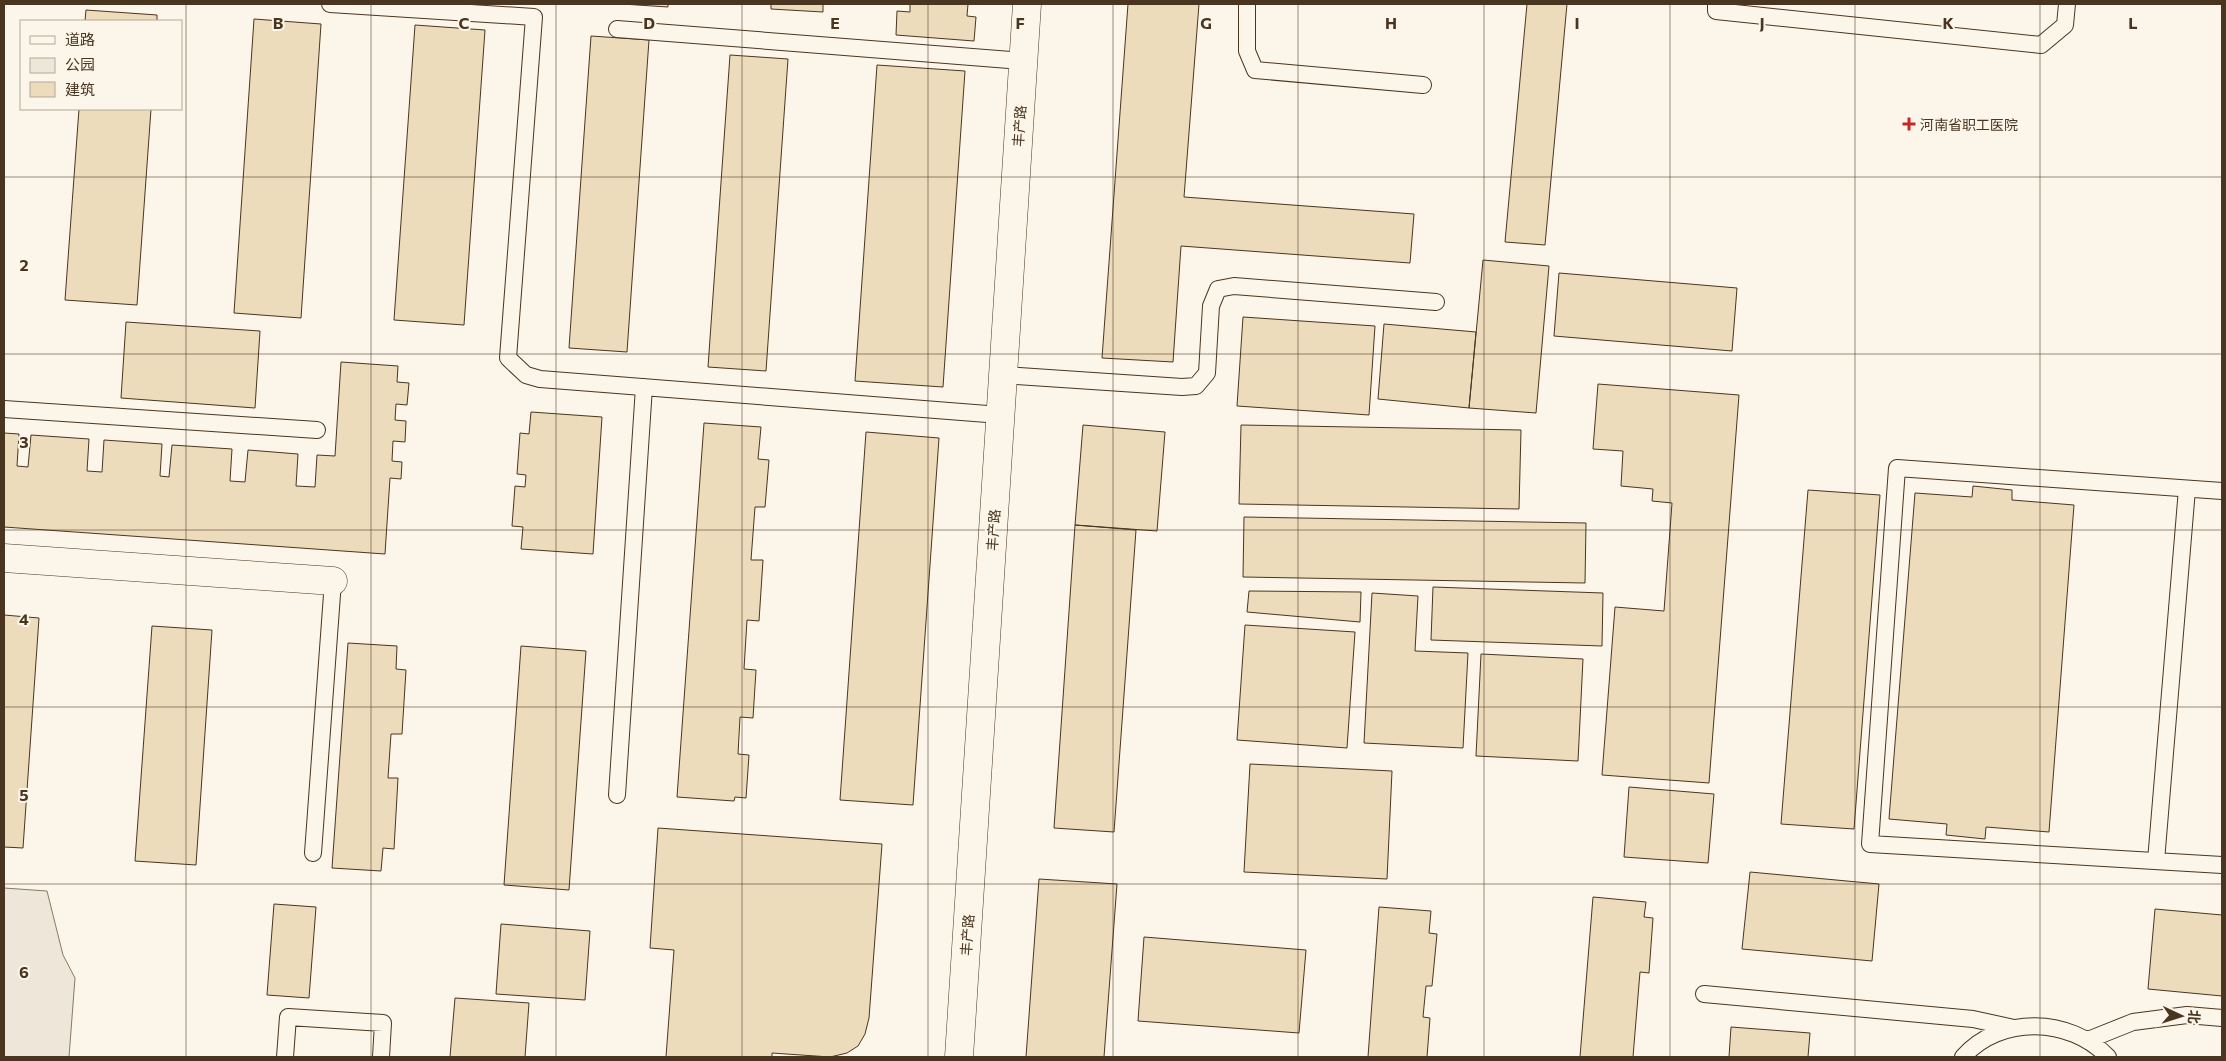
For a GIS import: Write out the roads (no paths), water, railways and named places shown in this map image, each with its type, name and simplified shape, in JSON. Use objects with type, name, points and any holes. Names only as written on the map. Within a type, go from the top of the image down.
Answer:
[{"type":"street","name":"丰产路","points":[[959,1057],[1027,4]]},
{"type":"street","points":[[4,558],[333,581]]},
{"type":"lane","points":[[330,4],[534,17],[508,358],[526,375],[540,379],[644,388],[1000,415]]},
{"type":"lane","points":[[1247,4],[1247,51],[1255,70],[1423,85]]},
{"type":"lane","points":[[1716,4],[1716,11],[2041,45],[2065,25],[2067,4]]},
{"type":"lane","points":[[616,29],[1023,61]]},
{"type":"lane","points":[[1003,375],[1182,388],[1196,386],[1207,374],[1211,306],[1218,289],[1234,286],[1436,302]]},
{"type":"lane","points":[[617,795],[644,388]]},
{"type":"lane","points":[[4,409],[317,430]]},
{"type":"lane","points":[[2222,491],[1897,468],[1870,844],[2222,865]]},
{"type":"lane","points":[[2156,861],[2187,489]]},
{"type":"lane","points":[[313,853],[333,581]]},
{"type":"lane","points":[[1704,994],[1973,1019],[2014,1028]]},
{"type":"lane","points":[[2088,1040],[2133,1022],[2187,1015],[2222,1018]]},
{"type":"lane","points":[[285,1057],[288,1017],[383,1023],[381,1057]]},
{"type":"lane","points":[[1963,1057],[1989,1036],[2014,1028],[2040,1025],[2066,1030],[2088,1040],[2108,1057]]},
{"type":"place","name":"河南省职工医院","points":[[1909,124]]}]
